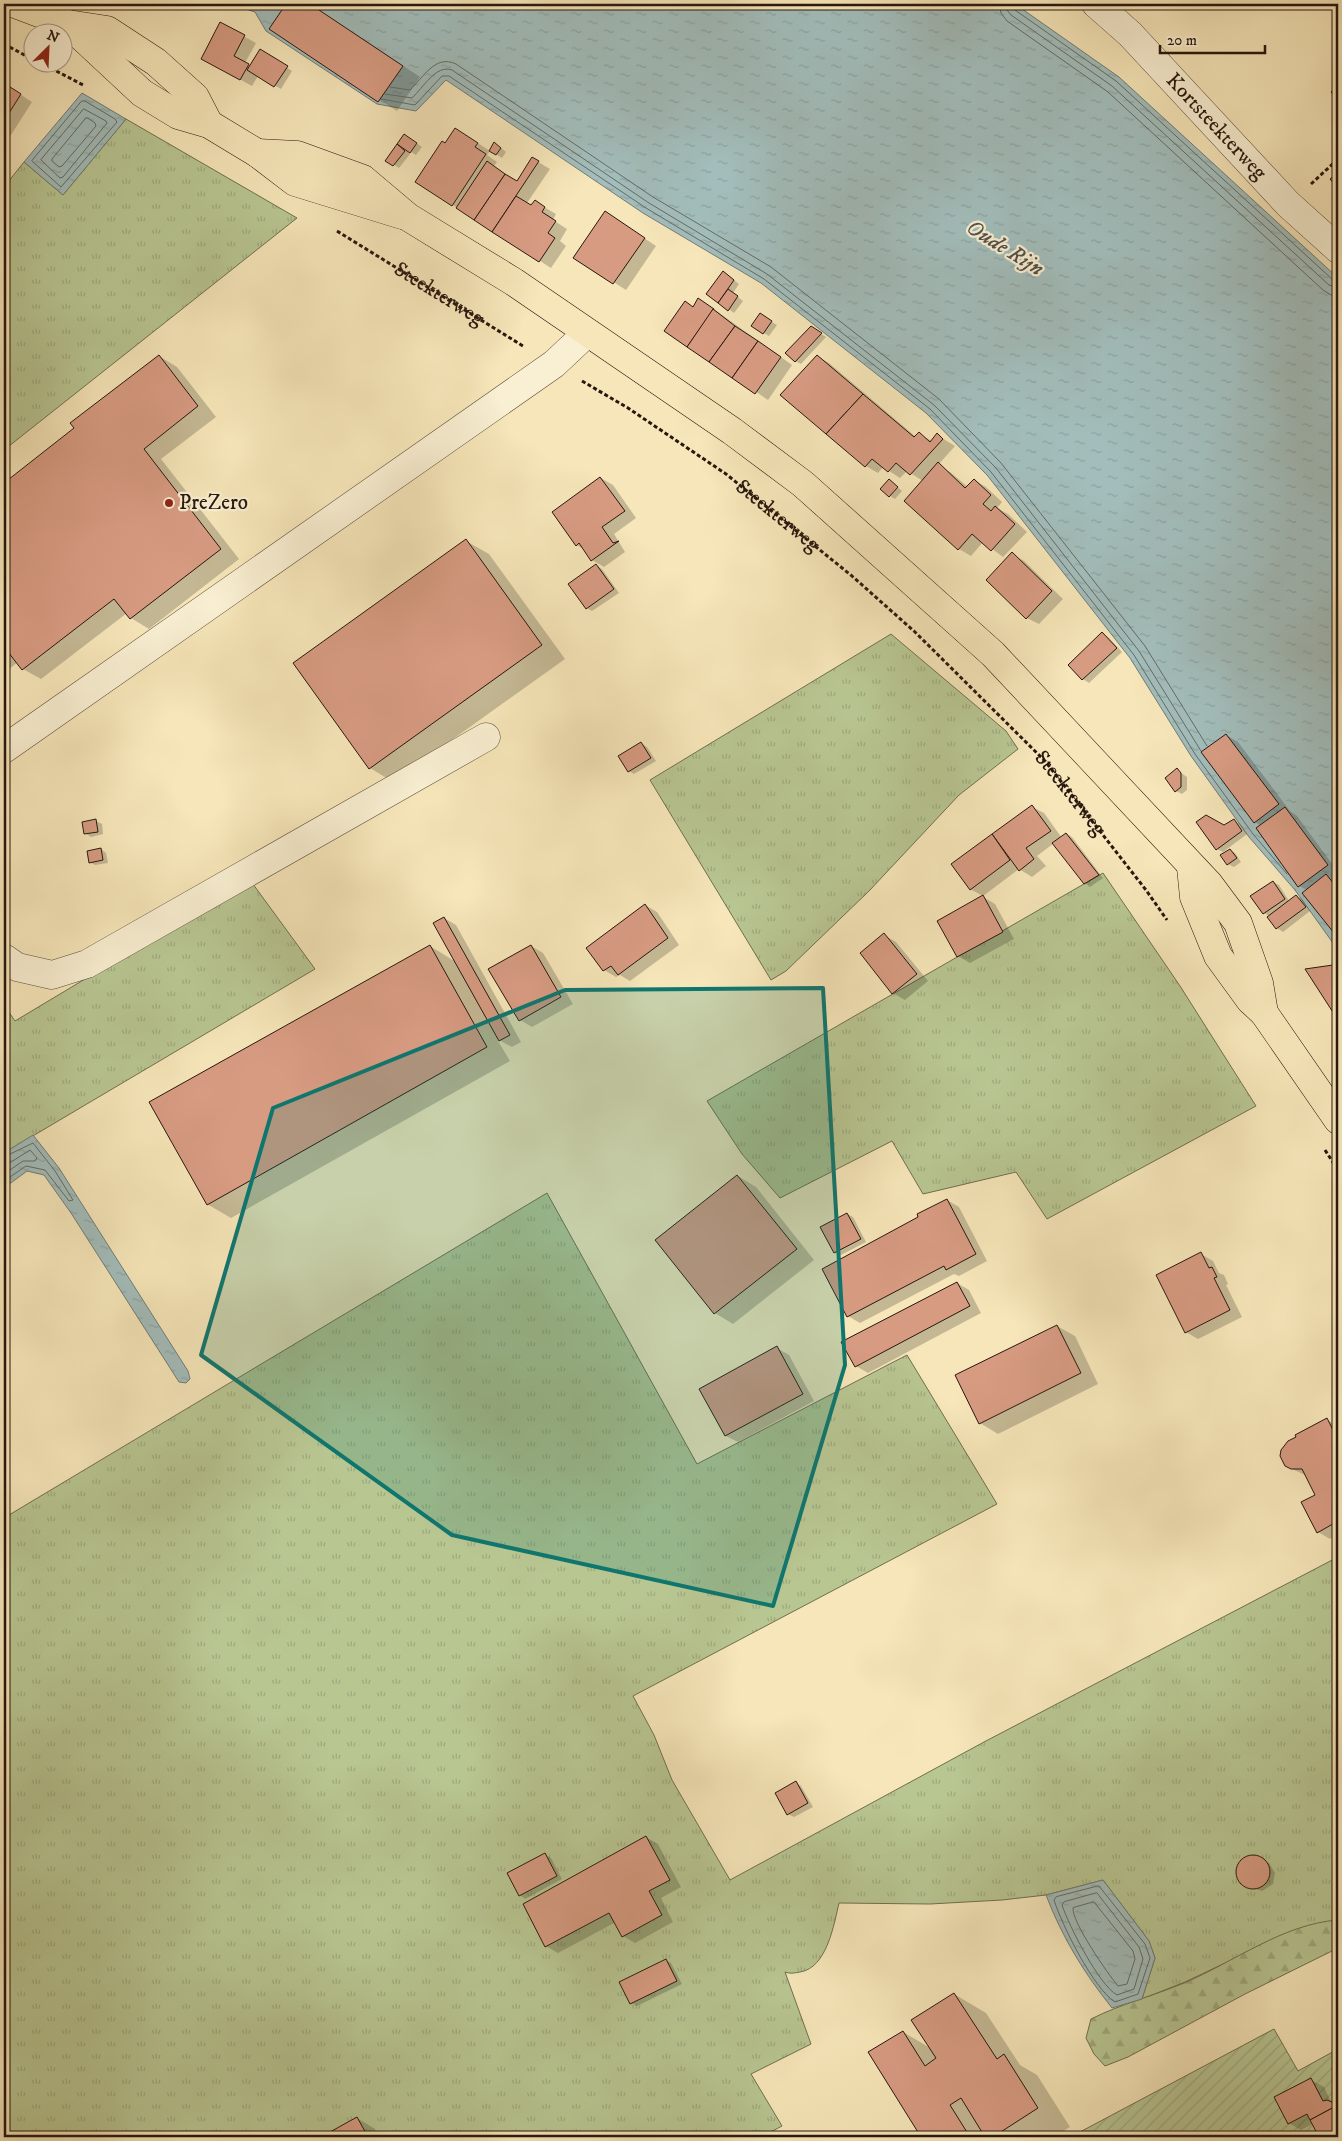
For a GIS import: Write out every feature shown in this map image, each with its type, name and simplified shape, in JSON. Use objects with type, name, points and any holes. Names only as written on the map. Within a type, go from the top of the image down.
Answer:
[{"type":"main road","name":"Steekterweg","points":[[15,4],[68,24],[142,94],[178,115],[208,124],[257,154],[297,155],[364,178],[408,217],[514,282],[732,430],[795,478],[902,570],[994,654],[1191,866],[1194,897],[1218,956],[1250,1000],[1264,1014],[1338,1120]]},
{"type":"street","name":"Kortsteekterweg","points":[[1096,4],[1130,34],[1288,204],[1338,248]]},
{"type":"street","points":[[4,749],[554,364],[587,333]]},
{"type":"street","points":[[4,958],[17,967],[52,975],[87,964],[486,738]]},
{"type":"path","points":[[4,44],[22,54]]},
{"type":"path","points":[[58,72],[90,89]]},
{"type":"path","name":"Steekterweg","points":[[336,230],[628,408],[726,474],[852,576],[908,626],[1045,761],[1146,890],[1168,922]]},
{"type":"path","points":[[1323,1147],[1338,1170]]},
{"type":"highlighted area","points":[[823,988],[845,1365],[773,1606],[452,1535],[201,1355],[273,1108],[565,990]]},
{"type":"green space","points":[[126,119],[297,218],[4,450],[4,187],[24,162],[63,195]]},
{"type":"green space","points":[[891,634],[1006,731],[1018,749],[959,795],[869,891],[786,971],[771,980],[650,780]]},
{"type":"green space","points":[[1103,873],[1180,986],[1256,1106],[1047,1219],[1016,1172],[923,1194],[892,1141],[780,1198],[742,1154],[707,1101]]},
{"type":"green space","points":[[250,880],[315,969],[4,1153],[4,1005],[15,1021]]},
{"type":"green space","points":[[547,1193],[697,1464],[907,1355],[997,1504],[633,1696],[654,1735],[672,1780],[730,1880],[984,1742],[1338,1557],[1338,1920],[1295,1930],[1185,1982],[1142,1999],[1155,1958],[1149,1941],[1103,1880],[1046,1895],[1002,1900],[930,1904],[839,1903],[828,1944],[817,1962],[809,1969],[800,1972],[785,1972],[811,2044],[751,2074],[782,2126],[761,2137],[4,2137],[4,1518]]},
{"type":"green space","points":[[1338,1920],[1338,1948],[1245,1994],[1128,2057],[1105,2066],[1094,2054],[1086,2038],[1091,2019],[1184,1983],[1278,1936],[1318,1923]]},
{"type":"green space","points":[[1274,2029],[1298,2071],[1338,2049],[1338,2137],[1081,2137],[1078,2133]]},
{"type":"water","name":"Oude Rijn","points":[[230,4],[1015,4],[1119,77],[1338,278],[1338,950],[1295,890],[1249,837],[1191,756],[1130,658],[987,475],[926,413],[761,283],[643,213],[446,80],[416,111],[377,104],[266,31],[255,12]]},
{"type":"water","points":[[82,93],[126,119],[63,195],[24,162]]},
{"type":"water","points":[[33,1135],[59,1168],[188,1371],[190,1379],[186,1383],[179,1382],[71,1213],[44,1175],[27,1171],[4,1188],[4,1153]]},
{"type":"water","points":[[1103,1880],[1149,1941],[1155,1958],[1142,1999],[1112,2008],[1074,1954],[1046,1895]]},
{"type":"building","points":[[286,4],[310,4],[403,66],[378,102],[269,29]]},
{"type":"building","points":[[220,22],[245,35],[234,56],[249,64],[240,80],[201,59]]},
{"type":"building","points":[[260,49],[288,66],[274,87],[247,70]]},
{"type":"building","points":[[4,83],[21,94],[4,121]]},
{"type":"building","points":[[1338,86],[1338,100],[1331,92]]},
{"type":"building","points":[[455,128],[478,143],[475,147],[486,154],[452,206],[415,182],[442,141],[445,143]]},
{"type":"building","points":[[404,134],[417,143],[410,153],[397,144]]},
{"type":"building","points":[[494,142],[501,148],[496,155],[489,151]]},
{"type":"building","points":[[397,144],[405,151],[393,166],[385,161]]},
{"type":"building","points":[[532,157],[539,161],[492,232],[474,220],[505,174],[517,181]]},
{"type":"building","points":[[487,161],[505,174],[474,220],[456,208]]},
{"type":"building","points":[[1338,172],[1338,189],[1330,179]]},
{"type":"building","points":[[516,196],[531,205],[535,200],[545,207],[542,212],[556,221],[548,233],[555,238],[539,262],[492,232]]},
{"type":"building","points":[[605,211],[645,238],[613,284],[573,258]]},
{"type":"building","points":[[723,271],[734,280],[718,303],[706,294]]},
{"type":"building","points":[[728,289],[738,296],[728,311],[718,303]]},
{"type":"building","points":[[698,298],[714,309],[687,347],[664,331],[685,301],[693,307]]},
{"type":"building","points":[[713,309],[735,326],[709,362],[687,347]]},
{"type":"building","points":[[760,313],[772,321],[763,334],[751,326]]},
{"type":"building","points":[[735,326],[758,341],[732,378],[709,362]]},
{"type":"building","points":[[811,326],[822,333],[795,362],[785,353]]},
{"type":"building","points":[[758,341],[781,357],[755,394],[732,378]]},
{"type":"building","points":[[159,355],[198,406],[144,449],[221,549],[130,619],[114,599],[22,670],[4,649],[4,483],[74,428],[70,423]]},
{"type":"building","points":[[817,355],[863,394],[826,434],[780,395]]},
{"type":"building","points":[[863,394],[914,437],[919,432],[930,442],[937,433],[943,439],[910,475],[896,463],[888,472],[872,459],[865,467],[826,434]]},
{"type":"building","points":[[938,462],[965,488],[974,479],[991,495],[983,504],[991,511],[995,506],[1015,524],[991,551],[972,534],[958,550],[904,501]]},
{"type":"building","points":[[600,477],[625,511],[602,527],[613,543],[619,541],[591,561],[579,543],[576,546],[552,512]]},
{"type":"building","points":[[889,479],[898,487],[889,497],[880,489]]},
{"type":"building","points":[[466,539],[542,645],[369,769],[293,663]]},
{"type":"building","points":[[1012,552],[1052,591],[1026,619],[986,580]]},
{"type":"building","points":[[596,564],[614,589],[586,609],[568,584]]},
{"type":"building","points":[[1102,632],[1117,648],[1082,680],[1068,665]]},
{"type":"building","points":[[1226,734],[1279,804],[1254,823],[1201,752]]},
{"type":"building","points":[[641,742],[651,758],[628,772],[618,756]]},
{"type":"building","points":[[1177,768],[1181,773],[1181,787],[1175,792],[1165,778]]},
{"type":"building","points":[[1032,805],[1051,831],[1026,848],[1034,859],[1019,871],[992,834]]},
{"type":"building","points":[[1285,807],[1328,865],[1298,887],[1256,828]]},
{"type":"building","points":[[1206,815],[1224,825],[1234,819],[1242,831],[1216,850],[1196,822]]},
{"type":"building","points":[[96,819],[98,832],[84,834],[82,822]]},
{"type":"building","points":[[1066,833],[1099,875],[1084,884],[1052,843]]},
{"type":"building","points":[[992,834],[1010,860],[970,890],[951,864]]},
{"type":"building","points":[[101,848],[103,860],[89,863],[87,851]]},
{"type":"building","points":[[1230,849],[1237,858],[1227,865],[1220,855]]},
{"type":"building","points":[[1326,874],[1338,889],[1338,938],[1302,893]]},
{"type":"building","points":[[1273,881],[1285,899],[1263,914],[1250,896]]},
{"type":"building","points":[[983,895],[1003,932],[957,957],[937,921]]},
{"type":"building","points":[[1296,895],[1306,907],[1276,929],[1267,917]]},
{"type":"building","points":[[645,904],[668,938],[618,975],[611,966],[603,971],[586,948]]},
{"type":"building","points":[[444,917],[510,1035],[499,1041],[433,923]]},
{"type":"building","points":[[884,933],[917,974],[892,994],[860,953]]},
{"type":"building","points":[[430,945],[487,1047],[207,1205],[149,1102]]},
{"type":"building","points":[[531,945],[561,997],[519,1021],[488,969]]},
{"type":"building","points":[[1333,965],[1338,973],[1338,1020],[1305,969]]},
{"type":"building","points":[[737,1175],[797,1249],[714,1314],[655,1240]]},
{"type":"building","points":[[947,1199],[976,1254],[946,1270],[944,1266],[847,1317],[822,1269],[918,1217],[917,1214]]},
{"type":"building","points":[[847,1213],[861,1239],[834,1253],[820,1227]]},
{"type":"building","points":[[1201,1252],[1209,1268],[1212,1267],[1217,1277],[1214,1278],[1230,1310],[1185,1333],[1156,1275]]},
{"type":"building","points":[[957,1282],[970,1306],[855,1367],[841,1342]]},
{"type":"building","points":[[1057,1325],[1081,1373],[979,1424],[955,1375]]},
{"type":"building","points":[[777,1346],[803,1394],[725,1436],[699,1389]]},
{"type":"building","points":[[1327,1418],[1338,1440],[1338,1521],[1317,1533],[1301,1502],[1315,1495],[1302,1469],[1291,1469],[1285,1466],[1280,1456],[1281,1450],[1288,1441],[1296,1437],[1295,1435]]},
{"type":"building","points":[[796,1781],[808,1803],[787,1815],[775,1793]]},
{"type":"building","points":[[646,1836],[670,1880],[649,1891],[662,1915],[622,1937],[609,1913],[545,1947],[523,1904]]},
{"type":"building","points":[[545,1853],[557,1876],[519,1896],[507,1873]]},
{"type":"building","points":[[1253,1855],[1265,1860],[1270,1872],[1265,1884],[1253,1889],[1241,1884],[1236,1872],[1241,1860]]},
{"type":"building","points":[[666,1959],[677,1981],[630,2004],[619,1982]]},
{"type":"building","points":[[954,1993],[997,2059],[1004,2054],[1038,2108],[993,2137],[985,2137],[961,2098],[950,2105],[970,2137],[921,2137],[868,2052],[903,2031],[925,2066],[936,2058],[911,2020]]},
{"type":"building","points":[[1311,2078],[1323,2101],[1332,2102],[1334,2107],[1310,2120],[1307,2114],[1288,2124],[1274,2097]]},
{"type":"building","points":[[1338,2105],[1338,2137],[1319,2137],[1310,2120]]},
{"type":"building","points":[[357,2117],[368,2137],[321,2137]]},
{"type":"place","name":"PreZero","points":[[169,503]]}]
